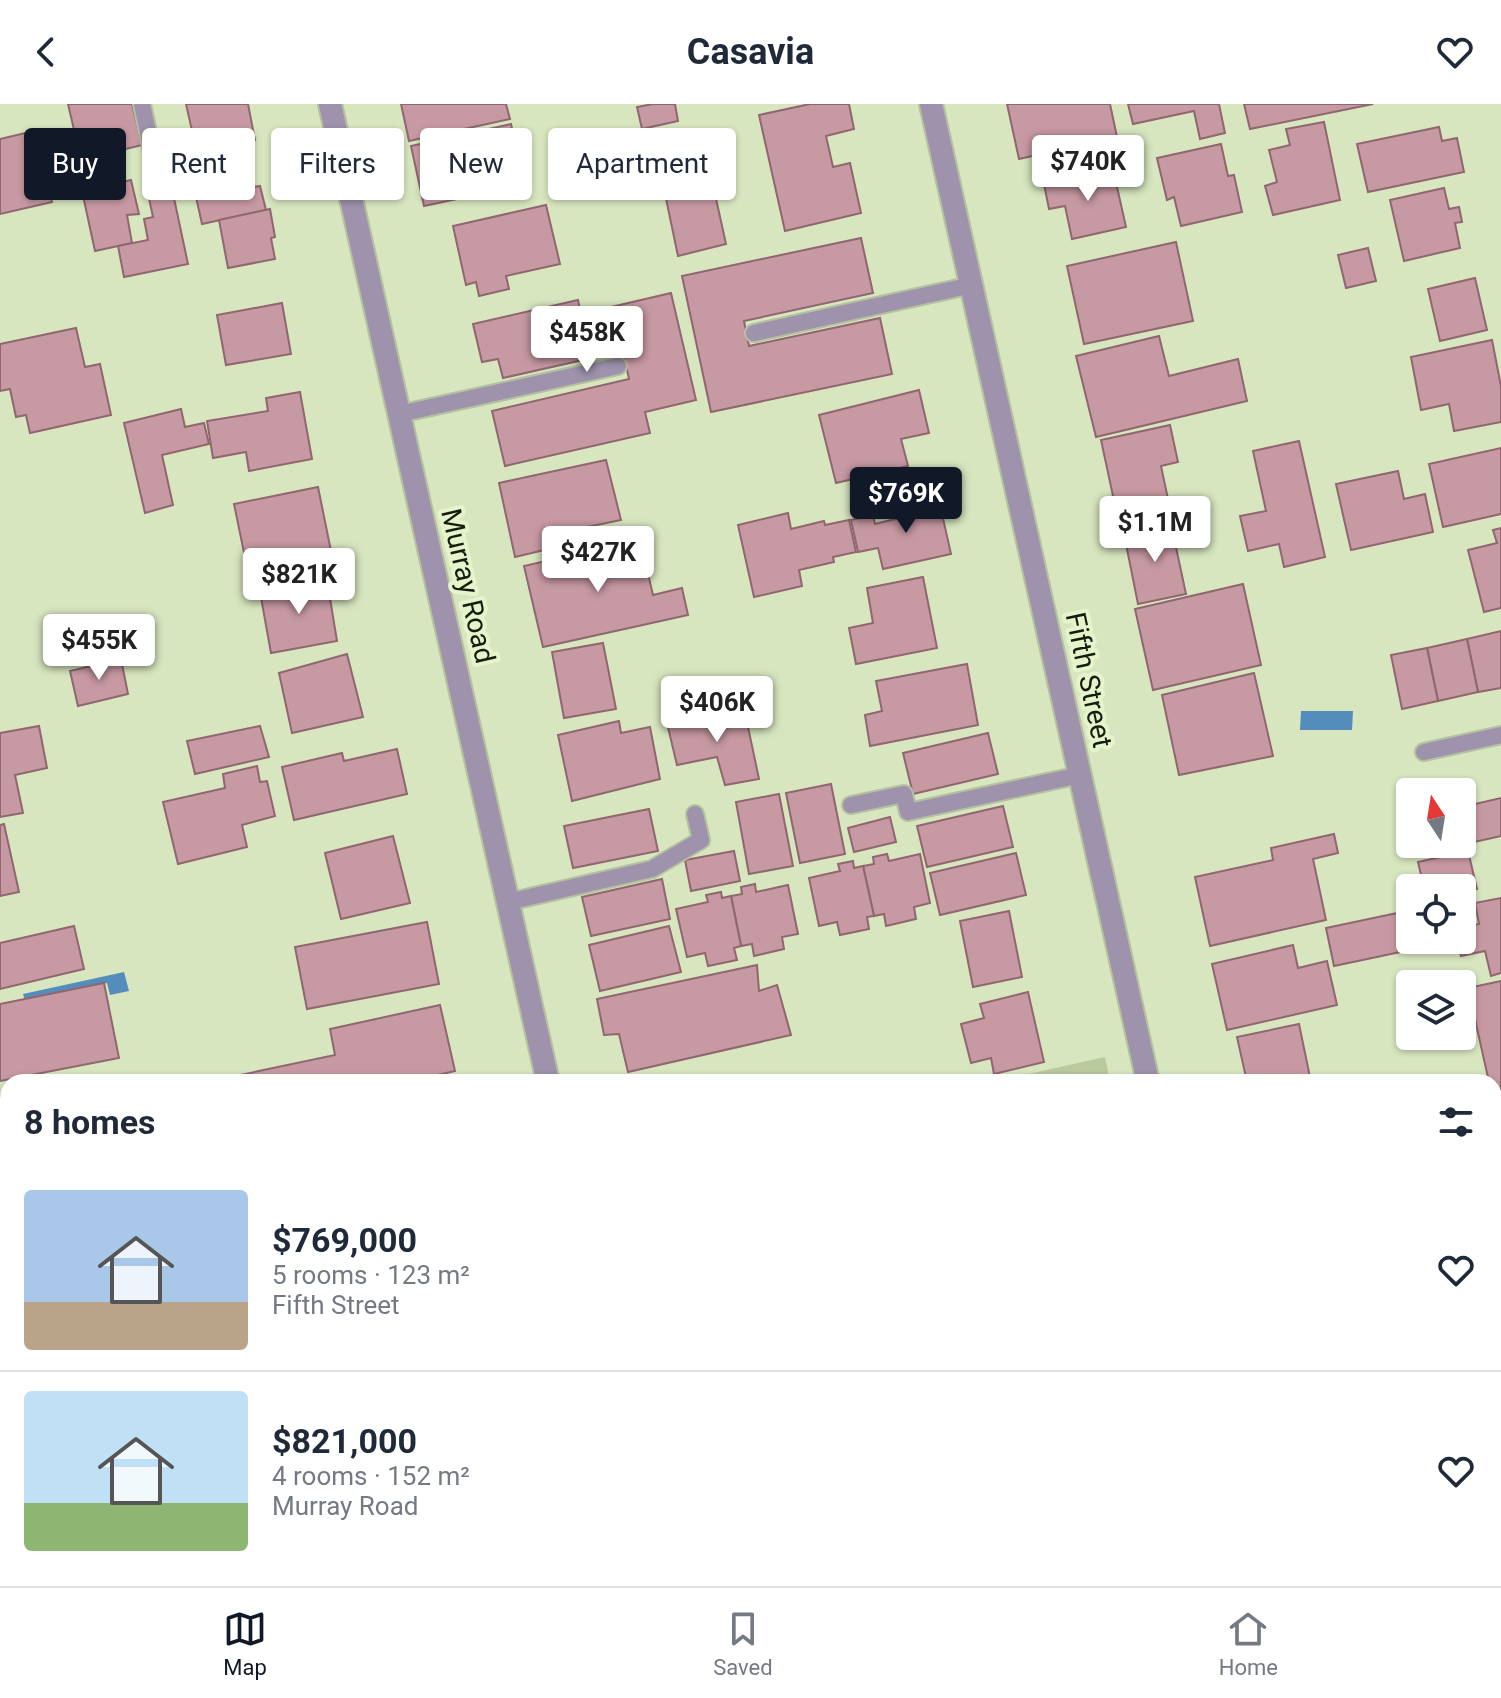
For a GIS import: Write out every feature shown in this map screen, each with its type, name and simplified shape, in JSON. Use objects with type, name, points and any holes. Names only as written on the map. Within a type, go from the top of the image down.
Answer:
[{"type":"street","name":"Murray Road","points":[[330,104],[546,1074]]},
{"type":"street","name":"Fifth Street","points":[[931,104],[1146,1074]]},
{"type":"lane","points":[[142,104],[147,128]]},
{"type":"lane","points":[[754,333],[972,285]]},
{"type":"lane","points":[[399,414],[618,366]]},
{"type":"lane","points":[[1424,752],[1501,735]]},
{"type":"lane","points":[[851,805],[904,794],[908,812],[1080,775]]},
{"type":"lane","points":[[508,902],[652,869],[701,840],[695,814]]},
{"type":"green space","points":[[1105,1057],[1108,1074],[1029,1074]]},
{"type":"water","points":[[1301,711],[1353,711],[1352,730],[1300,730]]},
{"type":"water","points":[[124,972],[129,991],[110,995],[107,983],[25,1001],[23,994]]},
{"type":"building","points":[[68,104],[132,104],[142,145],[126,149],[126,128],[74,128]]},
{"type":"building","points":[[186,104],[248,104],[253,128],[191,128]]},
{"type":"building","points":[[401,104],[506,104],[510,119],[469,128],[420,128],[420,139],[409,141]]},
{"type":"building","points":[[675,104],[678,121],[642,128],[637,107]]},
{"type":"building","points":[[810,104],[849,104],[854,129],[826,136],[833,167],[850,163],[861,213],[785,231],[759,115]]},
{"type":"building","points":[[1007,104],[1110,104],[1117,137],[1019,159]]},
{"type":"building","points":[[1128,104],[1219,104],[1225,133],[1200,139],[1194,111],[1133,124]]},
{"type":"building","points":[[1244,104],[1373,104],[1250,129]]},
{"type":"building","points":[[1324,122],[1340,200],[1273,215],[1265,186],[1277,182],[1269,150],[1290,145],[1286,129]]},
{"type":"building","points":[[1439,127],[1442,141],[1457,138],[1464,172],[1368,192],[1357,144]]},
{"type":"building","points":[[24,133],[24,200],[52,202],[0,214],[0,139]]},
{"type":"building","points":[[420,144],[420,188],[411,146]]},
{"type":"building","points":[[1221,144],[1228,176],[1234,175],[1242,212],[1181,226],[1174,197],[1167,200],[1157,158]]},
{"type":"building","points":[[1113,169],[1126,227],[1072,239],[1065,206],[1049,209],[1044,184]]},
{"type":"building","points":[[131,180],[139,214],[127,215],[132,243],[95,251],[84,200],[126,200],[126,181]]},
{"type":"building","points":[[260,186],[266,210],[202,224],[197,200],[255,200],[255,187]]},
{"type":"building","points":[[1444,188],[1449,209],[1459,207],[1462,222],[1455,223],[1460,248],[1404,261],[1390,200]]},
{"type":"building","points":[[149,200],[174,200],[188,264],[124,277],[118,246],[148,240],[144,219],[153,217]]},
{"type":"building","points":[[423,200],[452,200],[424,206]]},
{"type":"building","points":[[666,200],[716,200],[726,244],[678,256]]},
{"type":"building","points":[[546,205],[560,264],[506,276],[509,289],[479,296],[476,282],[466,285],[453,226]]},
{"type":"building","points":[[270,209],[275,259],[228,268],[219,220]]},
{"type":"building","points":[[861,238],[873,293],[744,321],[749,346],[880,318],[892,374],[711,412],[682,276]]},
{"type":"building","points":[[1176,242],[1193,321],[1084,344],[1067,266]]},
{"type":"building","points":[[1368,248],[1376,281],[1346,288],[1338,255]]},
{"type":"building","points":[[1475,278],[1487,330],[1440,341],[1428,289]]},
{"type":"building","points":[[671,293],[696,400],[645,412],[650,433],[505,466],[492,411],[629,379],[623,351],[503,378],[498,359],[482,362],[473,324],[578,300],[581,314]]},
{"type":"building","points":[[282,303],[291,354],[226,365],[217,315]]},
{"type":"building","points":[[76,328],[85,367],[100,364],[111,415],[30,433],[26,415],[16,417],[10,389],[0,391],[0,344]]},
{"type":"building","points":[[1159,336],[1169,376],[1238,359],[1247,401],[1096,437],[1076,356]]},
{"type":"building","points":[[1492,340],[1501,386],[1501,422],[1454,431],[1449,404],[1421,410],[1411,357]]},
{"type":"building","points":[[919,390],[929,433],[901,439],[908,466],[836,483],[819,415]]},
{"type":"building","points":[[300,392],[312,459],[249,471],[246,452],[213,458],[207,421],[268,411],[266,398]]},
{"type":"building","points":[[181,409],[185,427],[204,423],[209,444],[162,455],[173,505],[145,513],[124,423]]},
{"type":"building","points":[[1170,425],[1178,462],[1161,466],[1168,499],[1116,510],[1101,440]]},
{"type":"building","points":[[1299,441],[1325,557],[1284,567],[1279,544],[1248,551],[1240,516],[1266,511],[1253,451]]},
{"type":"building","points":[[1501,448],[1501,514],[1443,527],[1429,464]]},
{"type":"building","points":[[606,460],[621,520],[558,533],[561,546],[515,557],[499,483]]},
{"type":"building","points":[[1398,471],[1404,499],[1425,494],[1433,532],[1351,550],[1336,484]]},
{"type":"building","points":[[318,487],[331,551],[247,567],[234,504]]},
{"type":"building","points":[[938,496],[951,554],[883,569],[878,548],[858,552],[851,520],[873,515],[875,524],[907,516],[904,503]]},
{"type":"building","points":[[788,513],[791,529],[824,521],[825,525],[849,520],[856,552],[833,557],[834,562],[799,570],[802,586],[754,597],[738,525]]},
{"type":"building","points":[[1171,524],[1186,594],[1138,604],[1124,534]]},
{"type":"building","points":[[1501,528],[1501,608],[1484,612],[1468,550],[1497,543],[1493,530]]},
{"type":"building","points":[[640,540],[653,595],[682,588],[688,615],[543,647],[524,566]]},
{"type":"building","points":[[923,577],[937,648],[856,664],[849,628],[873,623],[867,588]]},
{"type":"building","points":[[327,580],[337,641],[271,653],[260,592]]},
{"type":"building","points":[[1243,584],[1261,665],[1153,690],[1135,609]]},
{"type":"building","points":[[1501,631],[1501,688],[1478,692],[1467,639]]},
{"type":"building","points":[[1467,639],[1478,692],[1438,701],[1427,648]]},
{"type":"building","points":[[603,643],[616,709],[564,718],[552,652]]},
{"type":"building","points":[[1427,648],[1438,701],[1402,709],[1391,655]]},
{"type":"building","points":[[347,654],[363,717],[292,733],[279,673]]},
{"type":"building","points":[[121,659],[128,694],[78,706],[70,671]]},
{"type":"building","points":[[967,664],[978,725],[870,746],[865,715],[882,711],[876,681]]},
{"type":"building","points":[[1254,673],[1273,756],[1179,775],[1162,695]]},
{"type":"building","points":[[744,708],[759,779],[725,785],[717,757],[677,765],[667,723]]},
{"type":"building","points":[[619,721],[621,733],[650,727],[660,779],[572,801],[558,735]]},
{"type":"building","points":[[39,726],[47,768],[15,775],[23,813],[0,817],[0,733]]},
{"type":"building","points":[[260,726],[269,757],[195,774],[187,741]]},
{"type":"building","points":[[988,733],[998,774],[913,794],[903,753]]},
{"type":"building","points":[[397,749],[407,794],[294,820],[282,767],[342,753],[344,761]]},
{"type":"building","points":[[257,766],[260,782],[267,781],[275,816],[242,825],[247,847],[178,864],[163,802],[225,788],[223,774]]},
{"type":"building","points":[[831,784],[845,854],[800,863],[786,793]]},
{"type":"building","points":[[779,794],[793,866],[749,874],[736,802]]},
{"type":"building","points":[[1501,798],[1501,836],[1476,842],[1476,804]]},
{"type":"building","points":[[1003,806],[1013,847],[927,867],[917,826]]},
{"type":"building","points":[[649,809],[658,851],[573,868],[564,826]]},
{"type":"building","points":[[890,817],[896,842],[854,852],[848,828]]},
{"type":"building","points":[[4,824],[19,892],[0,896],[0,825]]},
{"type":"building","points":[[1334,834],[1338,853],[1313,859],[1326,920],[1210,946],[1195,877],[1273,860],[1271,848]]},
{"type":"building","points":[[393,836],[410,903],[341,919],[325,853]]},
{"type":"building","points":[[734,851],[740,881],[691,891],[685,860]]},
{"type":"building","points":[[1016,853],[1026,895],[940,915],[930,873]]},
{"type":"building","points":[[887,854],[889,861],[920,854],[930,903],[914,907],[916,919],[886,926],[884,914],[874,916],[863,866],[874,864],[873,857]]},
{"type":"building","points":[[1436,858],[1470,858],[1473,874],[1421,874],[1418,862]]},
{"type":"building","points":[[853,861],[854,868],[863,866],[874,916],[867,917],[869,929],[840,935],[837,922],[819,926],[809,878],[840,871],[838,864]]},
{"type":"building","points":[[662,879],[670,919],[591,936],[582,897]]},
{"type":"building","points":[[755,884],[756,892],[788,885],[798,934],[782,937],[784,949],[754,956],[752,944],[741,946],[731,896],[742,894],[741,887]]},
{"type":"building","points":[[721,892],[722,898],[731,896],[741,946],[734,948],[737,960],[708,966],[705,953],[687,957],[676,909],[708,902],[706,895]]},
{"type":"building","points":[[1501,898],[1501,973],[1491,976],[1485,951],[1476,953],[1476,925],[1479,924],[1476,903]]},
{"type":"building","points":[[1009,911],[1022,977],[973,987],[960,921]]},
{"type":"building","points":[[1396,913],[1396,953],[1334,966],[1326,928]]},
{"type":"building","points":[[427,922],[439,984],[307,1009],[295,947]]},
{"type":"building","points":[[74,926],[84,969],[0,989],[0,943]]},
{"type":"building","points":[[669,926],[681,972],[600,991],[589,945]]},
{"type":"building","points":[[1293,945],[1298,968],[1327,961],[1337,1005],[1227,1030],[1212,964]]},
{"type":"building","points":[[757,965],[759,991],[777,985],[791,1035],[628,1072],[619,1034],[604,1035],[597,999]]},
{"type":"building","points":[[1501,981],[1501,1074],[1487,1074],[1476,1024],[1476,986]]},
{"type":"building","points":[[104,983],[119,1058],[36,1074],[0,1074],[0,1004]]},
{"type":"building","points":[[1028,992],[1044,1062],[994,1074],[991,1058],[971,1063],[961,1024],[984,1018],[980,1004]]},
{"type":"building","points":[[440,1005],[455,1071],[442,1074],[245,1074],[335,1055],[330,1029]]},
{"type":"building","points":[[1299,1024],[1309,1074],[1245,1074],[1237,1037]]}]
